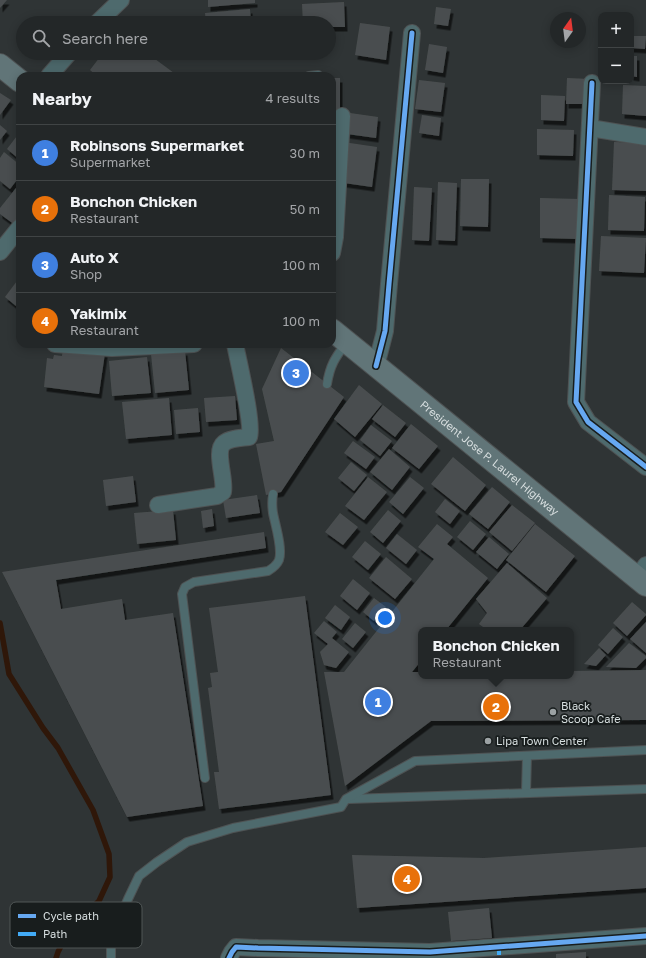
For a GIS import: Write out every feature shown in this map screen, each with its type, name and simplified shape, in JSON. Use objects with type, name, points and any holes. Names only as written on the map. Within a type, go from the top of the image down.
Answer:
[{"type":"highway","points":[[0,65],[16,78]]},
{"type":"highway","name":"President Jose P. Laurel Highway","points":[[339,336],[643,576]]},
{"type":"street","points":[[104,16],[121,0]]},
{"type":"street","points":[[376,366],[385,331],[412,33]]},
{"type":"street","points":[[52,72],[63,60]]},
{"type":"street","points":[[592,83],[576,402],[588,422],[646,467]]},
{"type":"street","points":[[336,220],[342,116]]},
{"type":"street","points":[[590,128],[646,137]]},
{"type":"street","points":[[0,252],[16,232]]},
{"type":"street","points":[[158,505],[217,496],[223,492],[220,449],[223,443],[230,440],[249,437],[250,434],[249,418],[236,348]]},
{"type":"street","points":[[229,958],[236,947],[430,952],[646,936]]},
{"type":"lane","points":[[327,384],[330,367],[334,359],[339,336]]},
{"type":"lane","points":[[205,778],[182,594],[185,587],[194,582],[268,571],[276,565],[280,559],[281,552],[273,513],[273,494]]},
{"type":"lane","points":[[127,902],[139,876],[187,842],[233,828],[341,807],[346,799],[415,761],[646,750]]},
{"type":"lane","points":[[526,793],[527,756]]},
{"type":"lane","points":[[346,799],[646,789]]},
{"type":"lane","points":[[112,948],[112,958]]},
{"type":"building","points":[[0,0],[7,0],[0,8]]},
{"type":"building","points":[[208,0],[255,0],[255,3],[208,7]]},
{"type":"building","points":[[344,2],[345,27],[336,27],[336,16],[303,16],[302,4]]},
{"type":"building","points":[[436,7],[451,9],[448,26],[434,24]]},
{"type":"building","points":[[250,9],[250,16],[205,16],[205,13]]},
{"type":"building","points":[[360,23],[390,27],[386,60],[355,55]]},
{"type":"building","points":[[634,36],[646,36],[645,49],[634,48]]},
{"type":"building","points":[[429,44],[447,47],[443,73],[425,70]]},
{"type":"building","points":[[634,56],[637,56],[637,77],[634,76]]},
{"type":"building","points":[[98,60],[156,60],[173,72],[92,72],[90,70]]},
{"type":"building","points":[[336,78],[340,78],[340,110],[336,110]]},
{"type":"building","points":[[567,78],[590,79],[590,104],[566,104]]},
{"type":"building","points":[[419,80],[445,83],[441,112],[415,109]]},
{"type":"building","points":[[623,85],[646,86],[646,116],[622,114]]},
{"type":"building","points":[[0,93],[11,100],[0,115]]},
{"type":"building","points":[[541,95],[565,96],[564,121],[541,120]]},
{"type":"building","points":[[350,113],[378,117],[376,138],[347,134]]},
{"type":"building","points":[[422,115],[441,118],[439,136],[419,133]]},
{"type":"building","points":[[0,125],[7,131],[0,140]]},
{"type":"building","points":[[537,129],[574,130],[573,156],[537,155]]},
{"type":"building","points":[[16,137],[16,157],[7,149]]},
{"type":"building","points":[[343,142],[377,147],[372,187],[344,183]]},
{"type":"building","points":[[614,142],[646,143],[646,191],[612,190]]},
{"type":"building","points":[[4,152],[16,162],[16,181],[10,189],[0,181],[0,158]]},
{"type":"building","points":[[461,179],[489,179],[488,227],[460,226]]},
{"type":"building","points":[[438,182],[457,183],[455,241],[436,240]]},
{"type":"building","points":[[414,187],[432,188],[429,241],[412,240]]},
{"type":"building","points":[[16,188],[15,225],[0,214],[0,208]]},
{"type":"building","points":[[609,195],[645,197],[644,231],[608,230]]},
{"type":"building","points":[[540,198],[580,199],[579,239],[540,238]]},
{"type":"building","points":[[601,236],[646,238],[644,273],[599,271]]},
{"type":"building","points":[[16,282],[16,306],[5,297]]},
{"type":"building","points":[[63,348],[105,353],[99,394],[44,387],[47,358],[53,359],[54,355],[62,356]]},
{"type":"building","points":[[281,348],[344,397],[281,492],[266,495],[256,444],[274,441],[262,389]]},
{"type":"building","points":[[185,351],[189,390],[155,393],[151,354]]},
{"type":"building","points":[[147,357],[151,393],[112,396],[109,361]]},
{"type":"building","points":[[359,385],[382,404],[355,437],[334,419]]},
{"type":"building","points":[[235,396],[237,420],[206,422],[204,398]]},
{"type":"building","points":[[169,398],[172,435],[126,439],[122,402]]},
{"type":"building","points":[[383,405],[406,423],[395,437],[372,419]]},
{"type":"building","points":[[198,408],[200,432],[176,434],[174,410]]},
{"type":"building","points":[[411,424],[438,446],[419,469],[392,448]]},
{"type":"building","points":[[371,425],[392,441],[380,456],[360,440]]},
{"type":"building","points":[[353,441],[375,457],[366,469],[344,453]]},
{"type":"building","points":[[389,449],[410,467],[392,490],[370,472]]},
{"type":"building","points":[[453,457],[486,485],[465,511],[431,484]]},
{"type":"building","points":[[351,462],[367,475],[354,491],[338,478]]},
{"type":"building","points":[[133,476],[136,502],[106,506],[103,480]]},
{"type":"building","points":[[368,477],[387,492],[364,520],[345,506]]},
{"type":"building","points":[[410,477],[424,488],[403,514],[389,502]]},
{"type":"building","points":[[492,487],[510,502],[488,529],[469,514]]},
{"type":"building","points":[[257,495],[260,513],[226,518],[223,500]]},
{"type":"building","points":[[445,499],[460,511],[450,524],[435,512]]},
{"type":"building","points":[[512,505],[535,523],[512,551],[489,532]]},
{"type":"building","points":[[212,509],[214,526],[203,528],[201,511]]},
{"type":"building","points":[[173,510],[176,540],[137,544],[134,513]]},
{"type":"building","points":[[388,510],[401,521],[383,543],[370,532]]},
{"type":"building","points":[[340,513],[358,527],[343,545],[325,532]]},
{"type":"building","points":[[470,521],[486,534],[473,550],[457,537]]},
{"type":"building","points":[[437,524],[453,537],[447,544],[488,578],[448,627],[418,627],[418,665],[412,672],[418,672],[418,679],[574,679],[574,671],[646,670],[646,720],[431,721],[345,786],[324,672],[344,672],[434,559],[418,547]]},
{"type":"building","points":[[535,524],[575,556],[546,592],[506,560]]},
{"type":"building","points":[[264,532],[266,548],[56,580],[61,609],[122,599],[125,620],[173,613],[203,806],[127,817],[2,572]]},
{"type":"building","points":[[397,534],[417,550],[406,564],[386,548]]},
{"type":"building","points":[[489,537],[509,554],[497,569],[476,552]]},
{"type":"building","points":[[365,541],[381,554],[368,570],[352,557]]},
{"type":"building","points":[[386,557],[412,579],[395,599],[369,578]]},
{"type":"building","points":[[507,563],[547,598],[523,627],[483,627],[479,624],[487,613],[476,599]]},
{"type":"building","points":[[353,579],[370,593],[357,610],[340,596]]},
{"type":"building","points":[[305,596],[331,795],[219,809],[214,772],[219,772],[208,688],[212,687],[210,673],[218,672],[209,608]]},
{"type":"building","points":[[374,598],[386,607],[374,621],[363,612]]},
{"type":"building","points":[[632,602],[646,615],[627,636],[613,623]]},
{"type":"building","points":[[335,605],[350,617],[341,630],[325,618]]},
{"type":"building","points":[[324,621],[337,632],[332,638],[349,652],[336,668],[324,665],[320,652],[328,644],[314,633]]},
{"type":"building","points":[[646,622],[646,653],[630,639]]},
{"type":"building","points":[[355,623],[366,632],[353,648],[342,639]]},
{"type":"building","points":[[613,628],[623,637],[608,654],[598,645]]},
{"type":"building","points":[[629,643],[646,656],[646,658],[636,668],[606,667]]},
{"type":"building","points":[[599,648],[606,655],[596,666],[584,664]]},
{"type":"building","points":[[646,847],[646,888],[357,908],[352,855],[484,858]]},
{"type":"building","points":[[489,908],[492,938],[451,941],[448,912]]},
{"type":"building","points":[[586,952],[586,958],[556,958],[556,954]]},
{"type":"waterway","points":[[0,623],[9,674],[43,728],[58,748],[93,810],[109,854],[110,877],[98,902]]},
{"type":"waterway","points":[[56,958],[60,948]]},
{"type":"marked path","points":[[499,947],[499,958]]},
{"type":"cycle path","points":[[376,366],[385,331],[412,33]]},
{"type":"cycle path","points":[[592,83],[576,402],[588,422],[646,467]]},
{"type":"cycle path","points":[[229,958],[236,947],[430,952],[646,936]]},
{"type":"place","name":"Auto X","points":[[296,373]]},
{"type":"place","name":"Robinsons Supermarket","points":[[378,702]]},
{"type":"place","name":"Bonchon Chicken","points":[[496,707]]},
{"type":"place","name":"Black Scoop Cafe","points":[[553,712]]},
{"type":"place","name":"Lipa Town Center","points":[[488,741]]},
{"type":"place","name":"Yakimix","points":[[407,879]]}]
